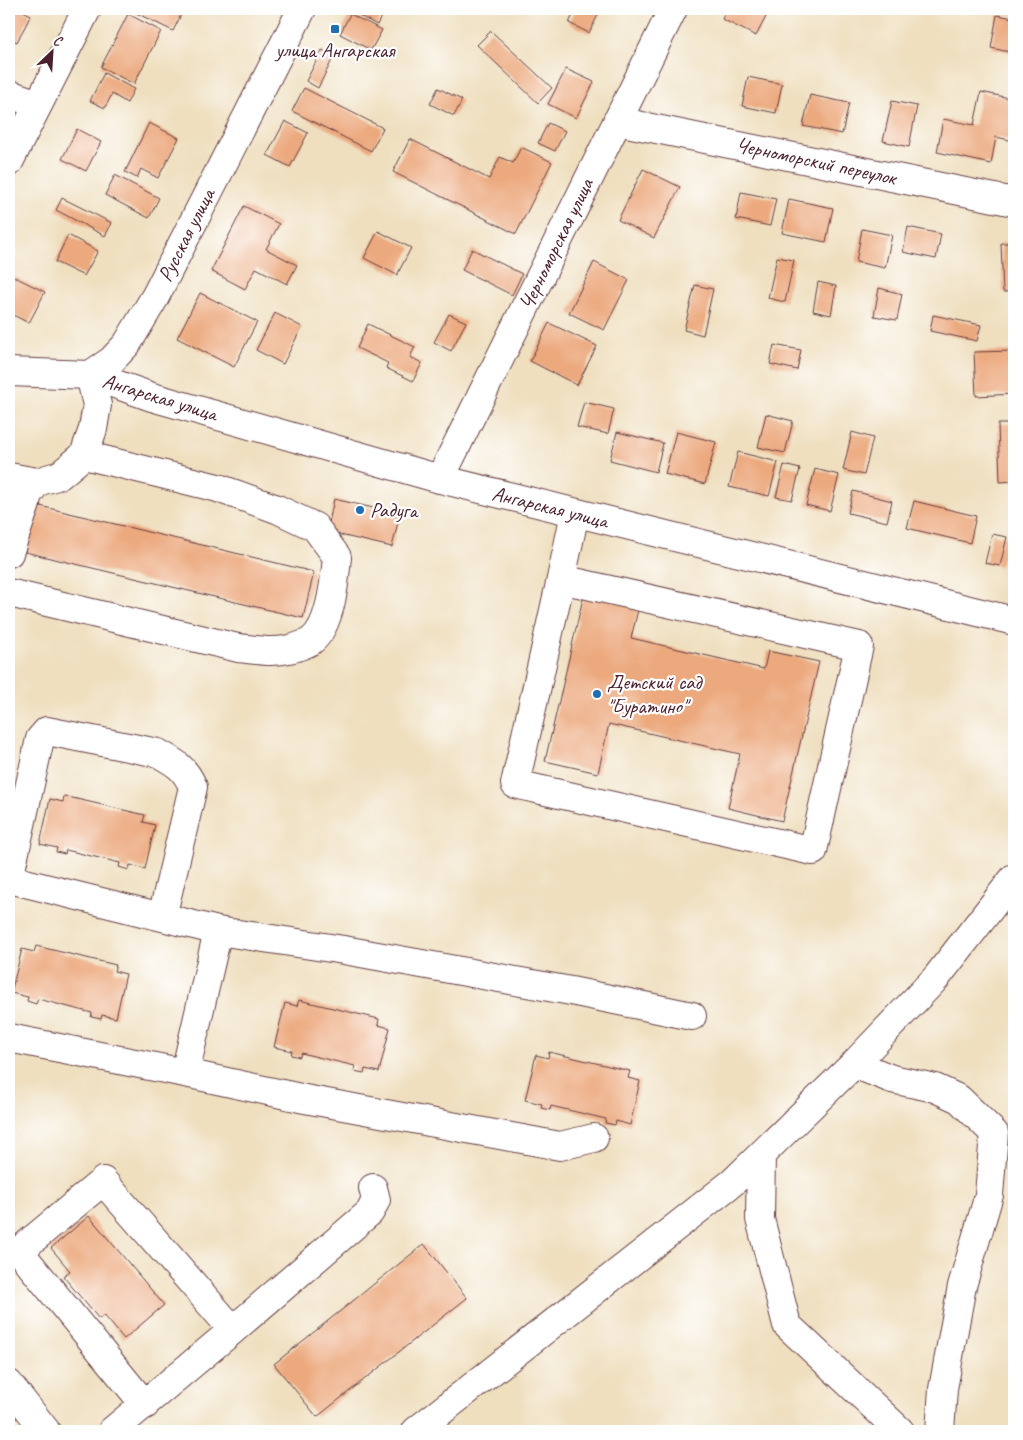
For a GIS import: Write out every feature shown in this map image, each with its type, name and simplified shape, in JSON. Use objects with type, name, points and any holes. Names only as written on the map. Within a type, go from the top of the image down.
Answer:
[{"type":"main road","points":[[9,162],[87,9]]},
{"type":"main road","name":"Русская улица","points":[[90,376],[111,361],[127,344],[155,297],[302,9]]},
{"type":"main road","name":"Черноморская улица","points":[[440,479],[673,9]]},
{"type":"main road","points":[[9,94],[38,104]]},
{"type":"main road","name":"Черноморский переулок","points":[[617,120],[1014,202]]},
{"type":"main road","points":[[127,344],[125,357],[132,372],[152,397]]},
{"type":"main road","points":[[9,372],[90,376],[98,405],[93,429],[84,455],[60,475],[37,482],[9,477]]},
{"type":"main road","name":"Ангарская улица","points":[[90,376],[152,397],[440,479],[1014,621]]},
{"type":"main road","points":[[9,593],[238,648],[269,651],[289,650],[311,640],[323,624],[333,596],[337,557],[315,527],[277,509],[218,488],[84,455]]},
{"type":"main road","points":[[9,554],[27,496],[37,482]]},
{"type":"main road","points":[[560,579],[859,646],[813,851],[515,784],[560,579],[575,513]]},
{"type":"main road","points":[[162,918],[193,787],[188,773],[158,753],[47,731],[40,739],[9,879],[162,918],[218,931],[344,950],[571,991],[692,1016]]},
{"type":"main road","points":[[416,1431],[733,1182],[854,1064],[936,978],[1014,878]]},
{"type":"main road","points":[[185,1073],[218,931]]},
{"type":"main road","points":[[9,1038],[185,1073],[305,1100],[560,1146],[594,1138]]},
{"type":"main road","points":[[854,1064],[892,1079],[935,1088],[958,1099],[994,1133],[990,1195],[962,1286],[943,1389],[940,1431]]},
{"type":"main road","points":[[761,1155],[760,1220],[787,1325],[900,1431]]},
{"type":"main road","points":[[145,1405],[19,1251],[104,1181],[232,1330]]},
{"type":"main road","points":[[112,1431],[145,1405],[370,1212],[376,1200],[373,1188]]},
{"type":"main road","points":[[9,1384],[46,1431]]},
{"type":"building","points":[[9,9],[19,9],[31,15],[17,42],[9,38]]},
{"type":"building","points":[[128,9],[184,9],[173,31]]},
{"type":"building","points":[[364,9],[385,9],[377,25],[360,16]]},
{"type":"building","points":[[576,9],[601,9],[589,33],[569,23]]},
{"type":"building","points":[[727,9],[770,9],[756,36],[722,19]]},
{"type":"building","points":[[128,14],[161,31],[134,84],[101,67]]},
{"type":"building","points":[[350,14],[382,30],[371,50],[340,34]]},
{"type":"building","points":[[997,15],[1014,18],[1014,53],[991,48]]},
{"type":"building","points":[[491,31],[552,88],[538,103],[477,45]]},
{"type":"building","points":[[322,50],[334,56],[318,88],[306,81]]},
{"type":"building","points":[[566,69],[594,82],[576,118],[548,104]]},
{"type":"building","points":[[104,73],[134,89],[127,103],[112,94],[105,108],[90,101]]},
{"type":"building","points":[[748,77],[782,84],[776,113],[742,106]]},
{"type":"building","points":[[304,88],[383,128],[371,151],[292,111]]},
{"type":"building","points":[[438,88],[462,100],[454,116],[430,104]]},
{"type":"building","points":[[981,92],[1014,99],[1014,141],[996,137],[991,164],[937,152],[943,119],[974,125]]},
{"type":"building","points":[[810,95],[849,103],[842,134],[803,126]]},
{"type":"building","points":[[892,101],[917,106],[909,147],[883,141]]},
{"type":"building","points":[[285,121],[308,133],[290,167],[267,155]]},
{"type":"building","points":[[149,123],[179,138],[158,178],[141,169],[137,178],[125,172]]},
{"type":"building","points":[[548,123],[565,131],[555,151],[538,143]]},
{"type":"building","points":[[77,129],[101,142],[86,171],[62,159]]},
{"type":"building","points":[[410,139],[489,179],[500,157],[513,163],[521,147],[552,162],[516,234],[393,172]]},
{"type":"building","points":[[643,169],[680,187],[654,238],[618,220]]},
{"type":"building","points":[[115,175],[159,198],[149,218],[105,195]]},
{"type":"building","points":[[741,192],[776,199],[770,226],[736,219]]},
{"type":"building","points":[[62,198],[112,223],[105,236],[56,210]]},
{"type":"building","points":[[789,199],[833,208],[826,242],[782,233]]},
{"type":"building","points":[[244,206],[279,224],[266,249],[297,265],[287,284],[256,268],[245,289],[211,271]]},
{"type":"building","points":[[908,227],[941,234],[936,259],[903,252]]},
{"type":"building","points":[[862,229],[892,235],[885,268],[856,262]]},
{"type":"building","points":[[378,231],[411,248],[397,275],[364,258]]},
{"type":"building","points":[[68,235],[98,251],[84,276],[55,262]]},
{"type":"building","points":[[1001,243],[1014,243],[1014,292],[1003,292]]},
{"type":"building","points":[[472,249],[522,274],[512,295],[462,270]]},
{"type":"building","points":[[777,257],[794,260],[785,302],[768,298]]},
{"type":"building","points":[[594,262],[629,280],[604,330],[569,313]]},
{"type":"building","points":[[9,274],[45,292],[29,323],[9,313]]},
{"type":"building","points":[[818,282],[836,286],[831,315],[813,311]]},
{"type":"building","points":[[695,285],[713,289],[703,335],[684,330]]},
{"type":"building","points":[[879,288],[902,294],[897,320],[874,316]]},
{"type":"building","points":[[200,293],[257,322],[234,367],[177,338]]},
{"type":"building","points":[[275,313],[302,327],[283,364],[256,350]]},
{"type":"building","points":[[449,314],[466,322],[451,351],[434,342]]},
{"type":"building","points":[[933,315],[981,325],[977,341],[930,331]]},
{"type":"building","points":[[549,323],[597,346],[577,385],[530,361]]},
{"type":"building","points":[[368,324],[415,347],[410,357],[422,363],[413,381],[386,368],[388,363],[357,348]]},
{"type":"building","points":[[774,345],[801,350],[797,370],[770,364]]},
{"type":"building","points":[[1014,351],[1014,394],[976,396],[974,352]]},
{"type":"building","points":[[584,402],[614,409],[608,434],[577,427]]},
{"type":"building","points":[[766,414],[793,421],[785,453],[758,447]]},
{"type":"building","points":[[998,424],[1014,424],[1014,481],[1000,482]]},
{"type":"building","points":[[617,432],[663,443],[656,472],[610,460]]},
{"type":"building","points":[[676,432],[716,442],[705,484],[665,474]]},
{"type":"building","points":[[852,432],[873,438],[864,475],[843,470]]},
{"type":"building","points":[[738,452],[778,462],[769,496],[729,487]]},
{"type":"building","points":[[784,465],[800,469],[792,500],[776,497]]},
{"type":"building","points":[[815,469],[839,475],[830,511],[806,505]]},
{"type":"building","points":[[853,491],[892,501],[887,522],[848,513]]},
{"type":"building","points":[[334,499],[400,514],[392,547],[327,532]]},
{"type":"building","points":[[914,501],[976,516],[970,543],[907,528]]},
{"type":"building","points":[[36,505],[314,572],[303,618],[25,552]]},
{"type":"building","points":[[992,534],[1007,537],[1000,566],[985,563]]},
{"type":"building","points":[[584,594],[639,606],[631,638],[764,669],[768,651],[819,662],[782,821],[728,808],[740,754],[609,724],[598,773],[545,761]]},
{"type":"building","points":[[64,796],[145,815],[143,822],[155,825],[145,869],[130,865],[129,870],[119,867],[120,863],[66,850],[65,854],[56,852],[57,848],[40,844],[50,799],[63,802]]},
{"type":"building","points":[[36,946],[116,965],[114,971],[126,974],[116,1018],[102,1015],[101,1019],[91,1017],[92,1013],[38,999],[36,1004],[27,1001],[28,997],[11,993],[22,949],[34,952]]},
{"type":"building","points":[[299,1000],[379,1019],[378,1025],[390,1028],[379,1072],[365,1069],[364,1073],[354,1071],[355,1066],[301,1053],[300,1057],[291,1055],[292,1051],[274,1047],[285,1003],[297,1006]]},
{"type":"building","points":[[549,1052],[630,1071],[628,1078],[640,1081],[630,1125],[616,1121],[615,1125],[605,1123],[606,1119],[551,1106],[550,1110],[541,1108],[542,1104],[525,1100],[536,1055],[548,1058]]},
{"type":"building","points":[[89,1216],[164,1305],[124,1339],[104,1315],[99,1319],[63,1276],[70,1271],[51,1248]]},
{"type":"building","points":[[424,1244],[467,1298],[317,1417],[274,1364]]},
{"type":"place","name":"улица Ангарская","points":[[335,29]]},
{"type":"place","name":"Радуга","points":[[360,510]]},
{"type":"place","name":"Детский сад \"Буратино\"","points":[[597,694]]}]
